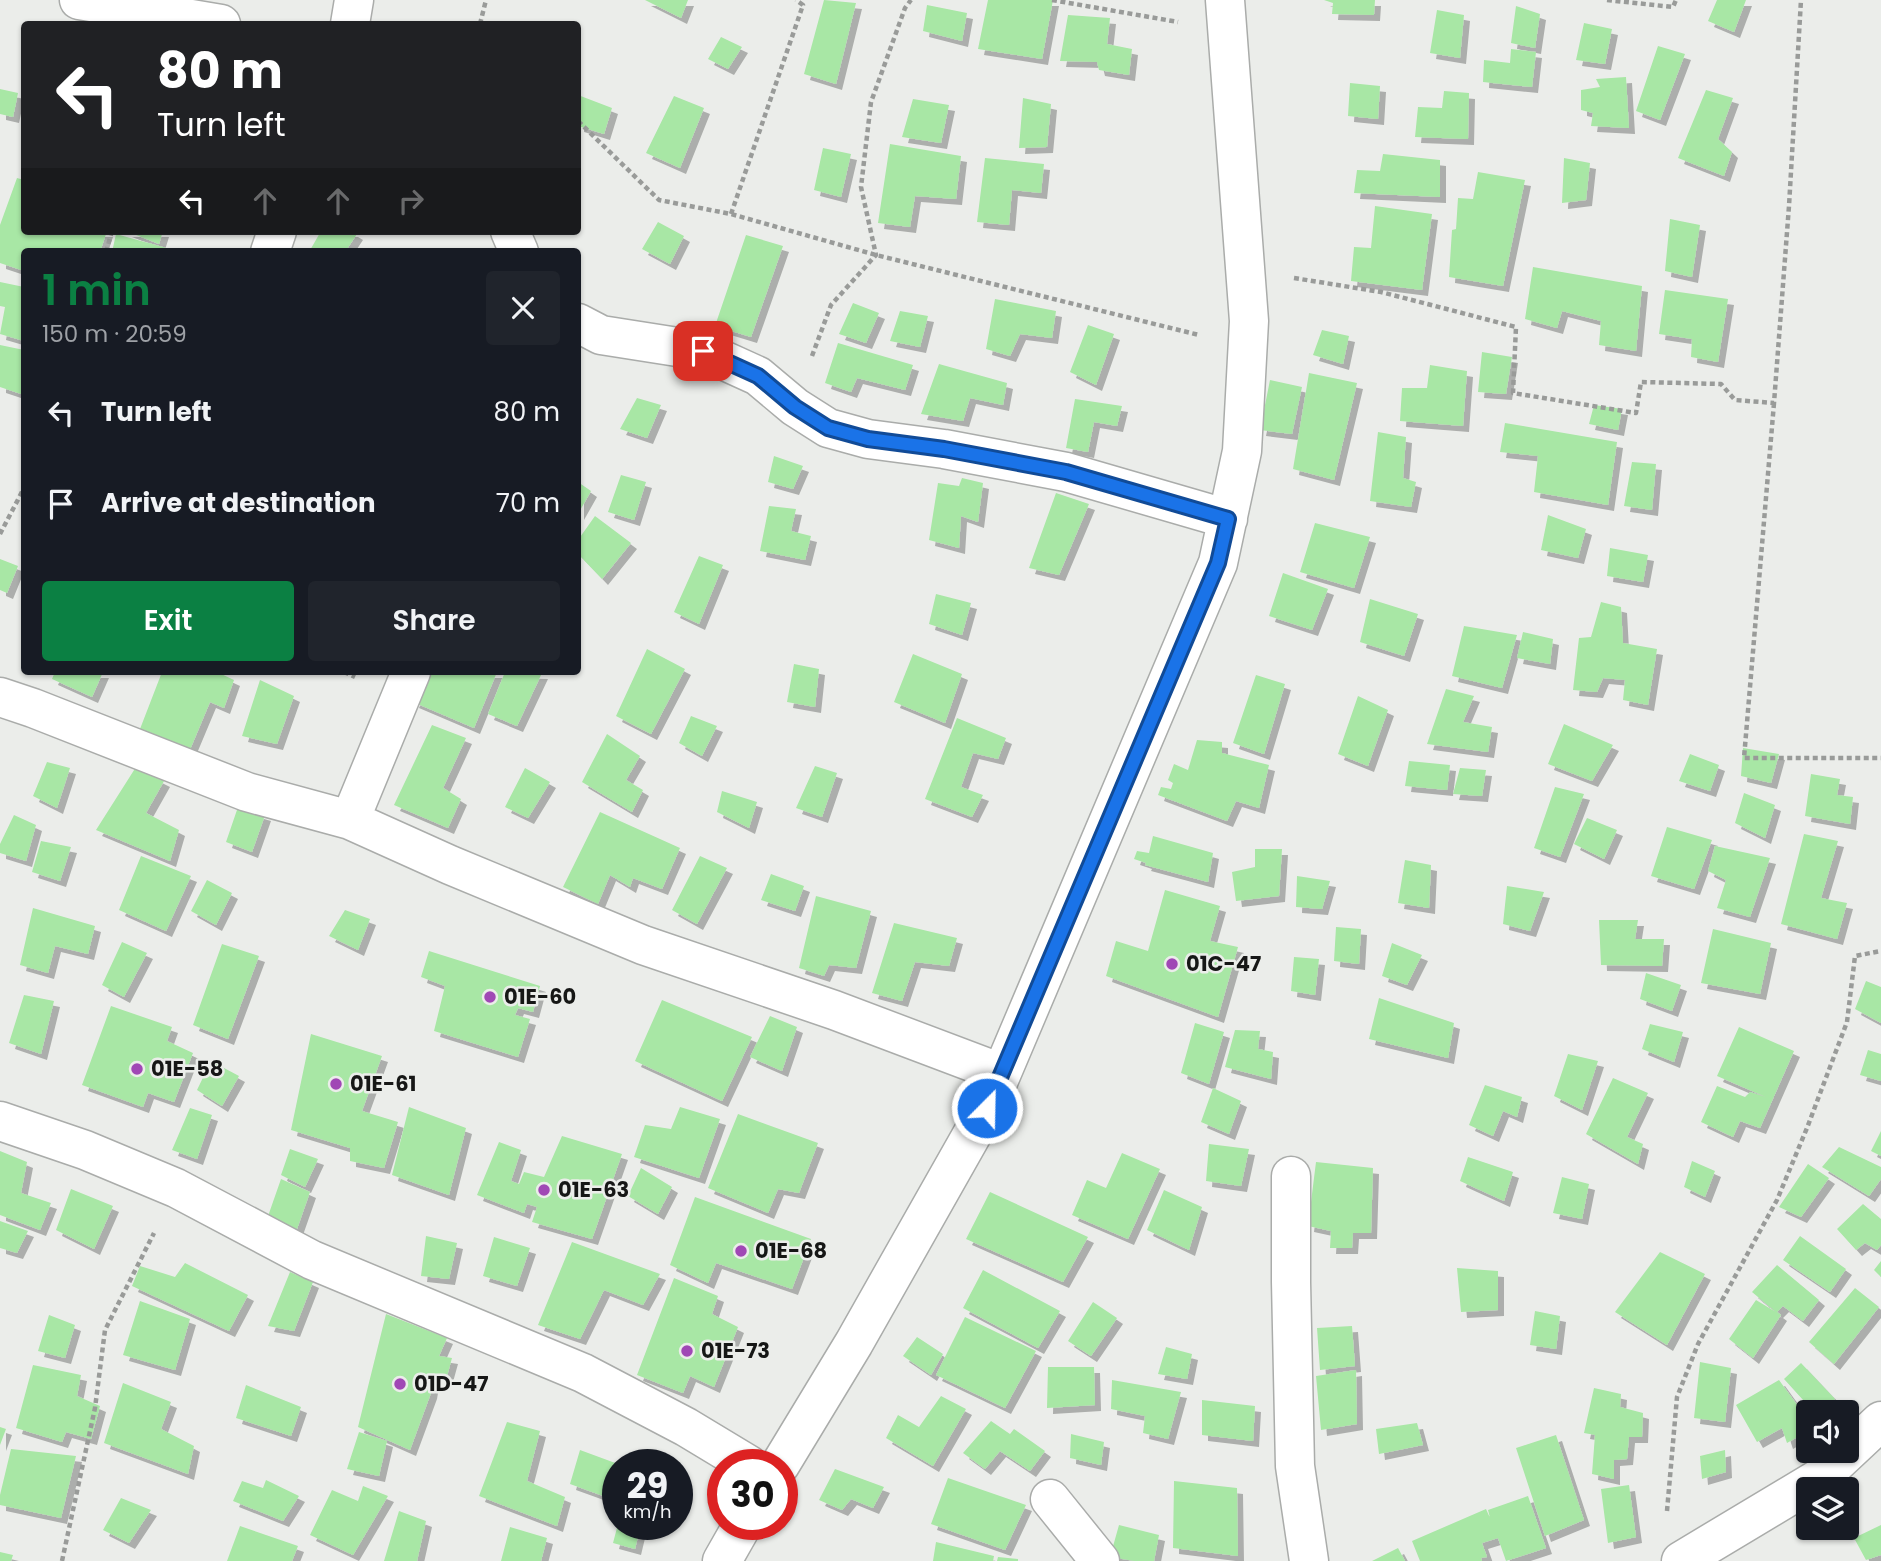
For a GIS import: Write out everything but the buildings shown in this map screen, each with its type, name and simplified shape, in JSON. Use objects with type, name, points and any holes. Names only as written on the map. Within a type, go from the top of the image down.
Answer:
[{"type":"street","points":[[79,0],[203,21]]},
{"type":"street","points":[[350,21],[354,0]]},
{"type":"street","points":[[790,1449],[987,1108],[1218,563],[1242,451],[1249,321],[1226,16]]},
{"type":"street","points":[[581,325],[601,335],[703,351],[758,376],[795,407],[828,428],[868,439],[944,449],[1066,472],[1228,519]]},
{"type":"street","points":[[350,820],[410,675]]},
{"type":"street","points":[[0,697],[247,792],[350,820],[450,865],[643,945],[834,1010],[1001,1073]]},
{"type":"street","points":[[0,1121],[85,1150],[176,1188],[312,1260],[583,1373],[722,1449]]},
{"type":"street","points":[[1291,1176],[1295,1466],[1309,1561]]},
{"type":"street","points":[[1681,1561],[1821,1477],[1881,1421]]},
{"type":"street","points":[[1050,1499],[1100,1561]]},
{"type":"street","points":[[722,1561],[734,1540]]},
{"type":"path","points":[[481,21],[486,0]]},
{"type":"path","points":[[731,214],[803,5],[796,0]]},
{"type":"path","points":[[876,255],[861,187],[871,102],[905,8],[911,0]]},
{"type":"path","points":[[1052,0],[1119,10],[1226,16]]},
{"type":"path","points":[[1607,0],[1673,6],[1676,0]]},
{"type":"path","points":[[1801,0],[1789,206],[1744,758],[1881,758]]},
{"type":"path","points":[[581,124],[659,200],[731,214],[876,255],[1248,347]]},
{"type":"path","points":[[795,407],[831,305],[876,255]]},
{"type":"path","points":[[1245,270],[1381,292],[1516,327],[1513,393],[1636,414],[1641,382],[1721,384],[1735,400],[1774,403]]},
{"type":"path","points":[[0,534],[21,494]]},
{"type":"path","points":[[1667,1514],[1676,1397],[1698,1344],[1777,1200],[1807,1128],[1847,1022],[1855,956],[1881,951]]},
{"type":"path","points":[[62,1561],[95,1408],[105,1330],[176,1188]]},
{"type":"place","name":"01C-47","points":[[1172,964]]},
{"type":"place","name":"01E-60","points":[[490,997]]},
{"type":"place","name":"01E-58","points":[[137,1069]]},
{"type":"place","name":"01E-61","points":[[336,1084]]},
{"type":"place","name":"01E-63","points":[[544,1190]]},
{"type":"place","name":"01E-68","points":[[741,1251]]},
{"type":"place","name":"01E-73","points":[[687,1351]]},
{"type":"place","name":"01D-47","points":[[400,1384]]},
{"type":"route","points":[[703,351],[758,376],[795,407],[828,428],[868,439],[944,449],[1066,472],[1228,519],[1218,563],[987,1108]]}]
